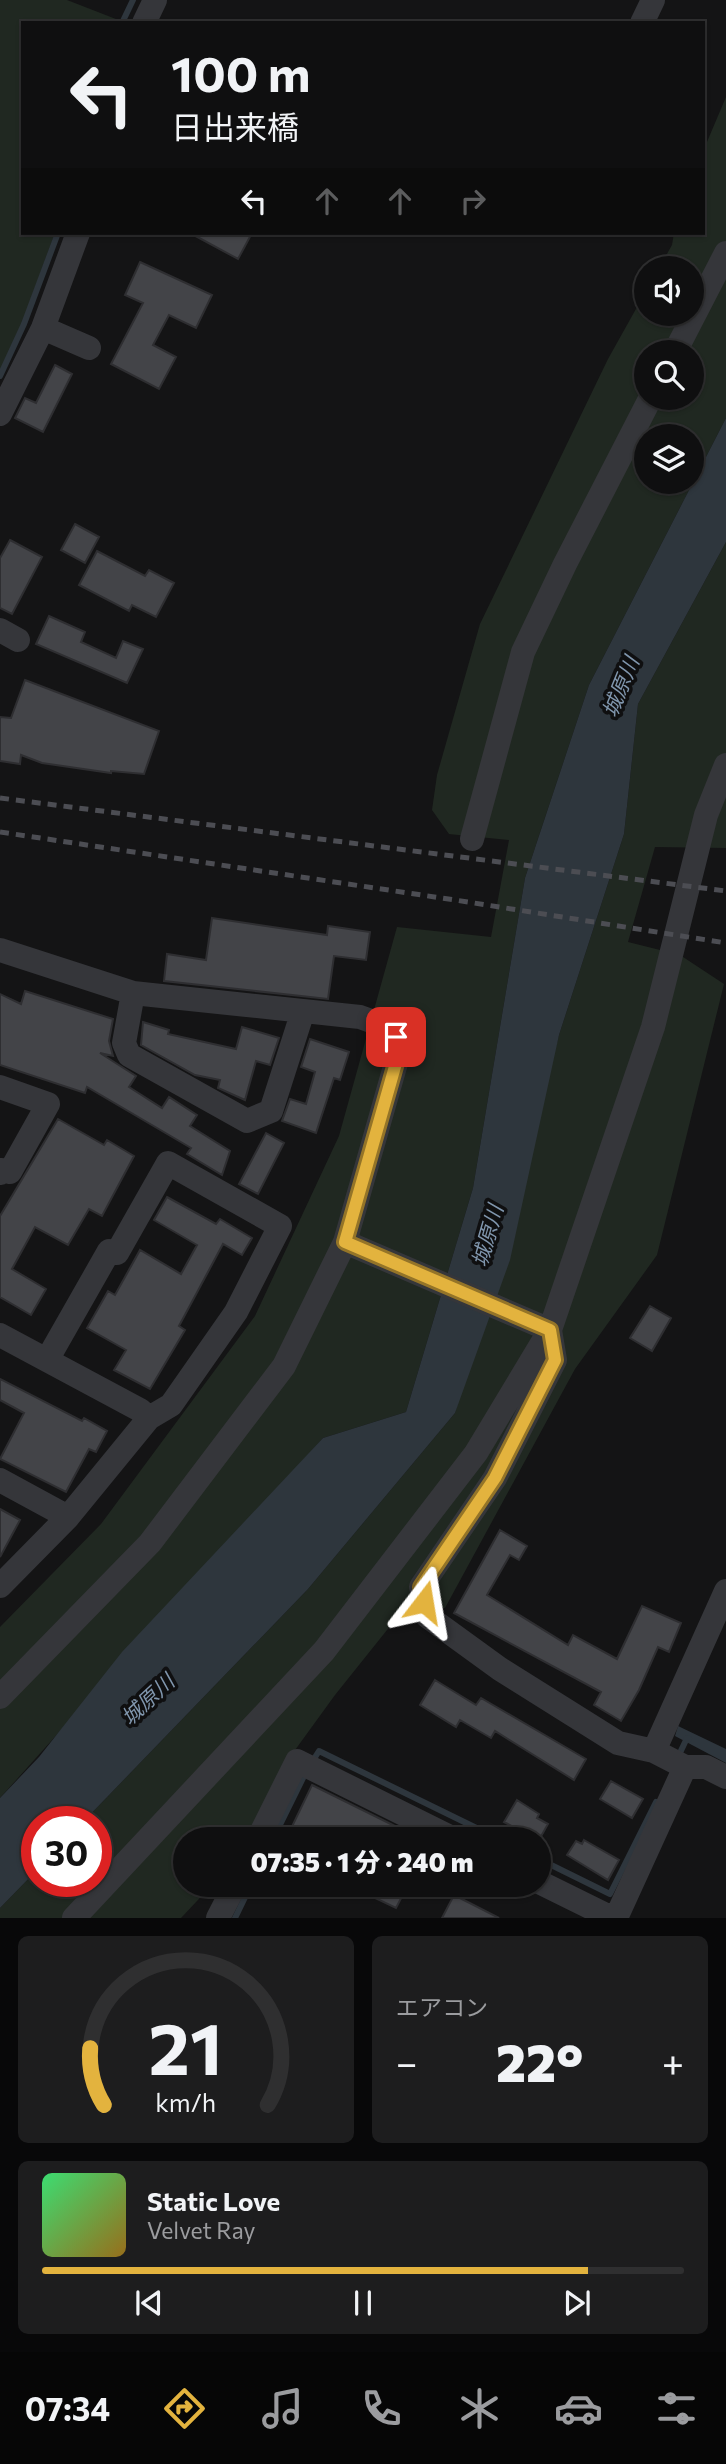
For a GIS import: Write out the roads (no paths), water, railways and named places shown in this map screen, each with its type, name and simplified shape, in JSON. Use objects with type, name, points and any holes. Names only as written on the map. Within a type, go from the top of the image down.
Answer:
[{"type":"street","points":[[145,21],[156,0]]},
{"type":"street","points":[[643,21],[653,0]]},
{"type":"street","points":[[0,414],[43,328],[77,235]]},
{"type":"street","points":[[681,340],[726,253]]},
{"type":"street","points":[[43,328],[89,348]]},
{"type":"street","points":[[472,839],[523,652],[644,410]]},
{"type":"street","points":[[74,1918],[324,1651],[476,1453],[550,1330],[653,1027],[706,815],[726,765]]},
{"type":"street","points":[[0,950],[133,993],[360,1017],[383,1025],[396,1037],[398,1056],[345,1242],[284,1366],[159,1532],[0,1697]]},
{"type":"street","points":[[133,993],[124,1043],[130,1055],[247,1121],[271,1111],[303,1011]]},
{"type":"street","points":[[0,1087],[48,1104],[10,1172],[2,1170],[0,1173]]},
{"type":"street","points":[[0,1586],[68,1517],[149,1418],[171,1405],[236,1312],[280,1226],[168,1163],[117,1253],[109,1251],[47,1360]]},
{"type":"street","points":[[345,1242],[550,1330]]},
{"type":"street","points":[[550,1330],[555,1360],[549,1372],[495,1478],[421,1587],[428,1616],[500,1669],[618,1743],[654,1751],[685,1768],[706,1767],[726,1777]]},
{"type":"street","points":[[0,1335],[140,1410],[149,1418]]},
{"type":"street","points":[[0,1480],[68,1517]]},
{"type":"street","points":[[654,1751],[726,1591]]},
{"type":"street","points":[[266,1827],[305,1765],[430,1827]]},
{"type":"street","points":[[551,1888],[614,1918],[685,1768]]},
{"type":"street","points":[[218,1918],[229,1897]]},
{"type":"water","name":"城原川","points":[[726,418],[726,542],[638,704],[624,834],[559,1035],[510,1260],[455,1413],[308,1589],[98,1806],[21,1806],[21,1886],[0,1908],[0,1798],[39,1757],[122,1652],[323,1438],[406,1412],[473,1188],[525,878],[589,685],[687,494],[704,494],[704,461]]},
{"type":"water","points":[[678,1726],[726,1749],[726,1763],[675,1736]]},
{"type":"waterway","points":[[123,21],[133,0]]},
{"type":"waterway","points":[[0,376],[24,324],[57,235]]},
{"type":"waterway","points":[[678,1757],[687,1738],[689,1739]]},
{"type":"waterway","points":[[312,1762],[319,1751],[474,1827]]},
{"type":"waterway","points":[[279,1827],[306,1772]]},
{"type":"waterway","points":[[551,1865],[610,1894],[656,1802]]},
{"type":"waterway","points":[[235,1918],[245,1897]]},
{"type":"railway","points":[[0,798],[726,891]]},
{"type":"railway","points":[[0,832],[726,943]]}]
